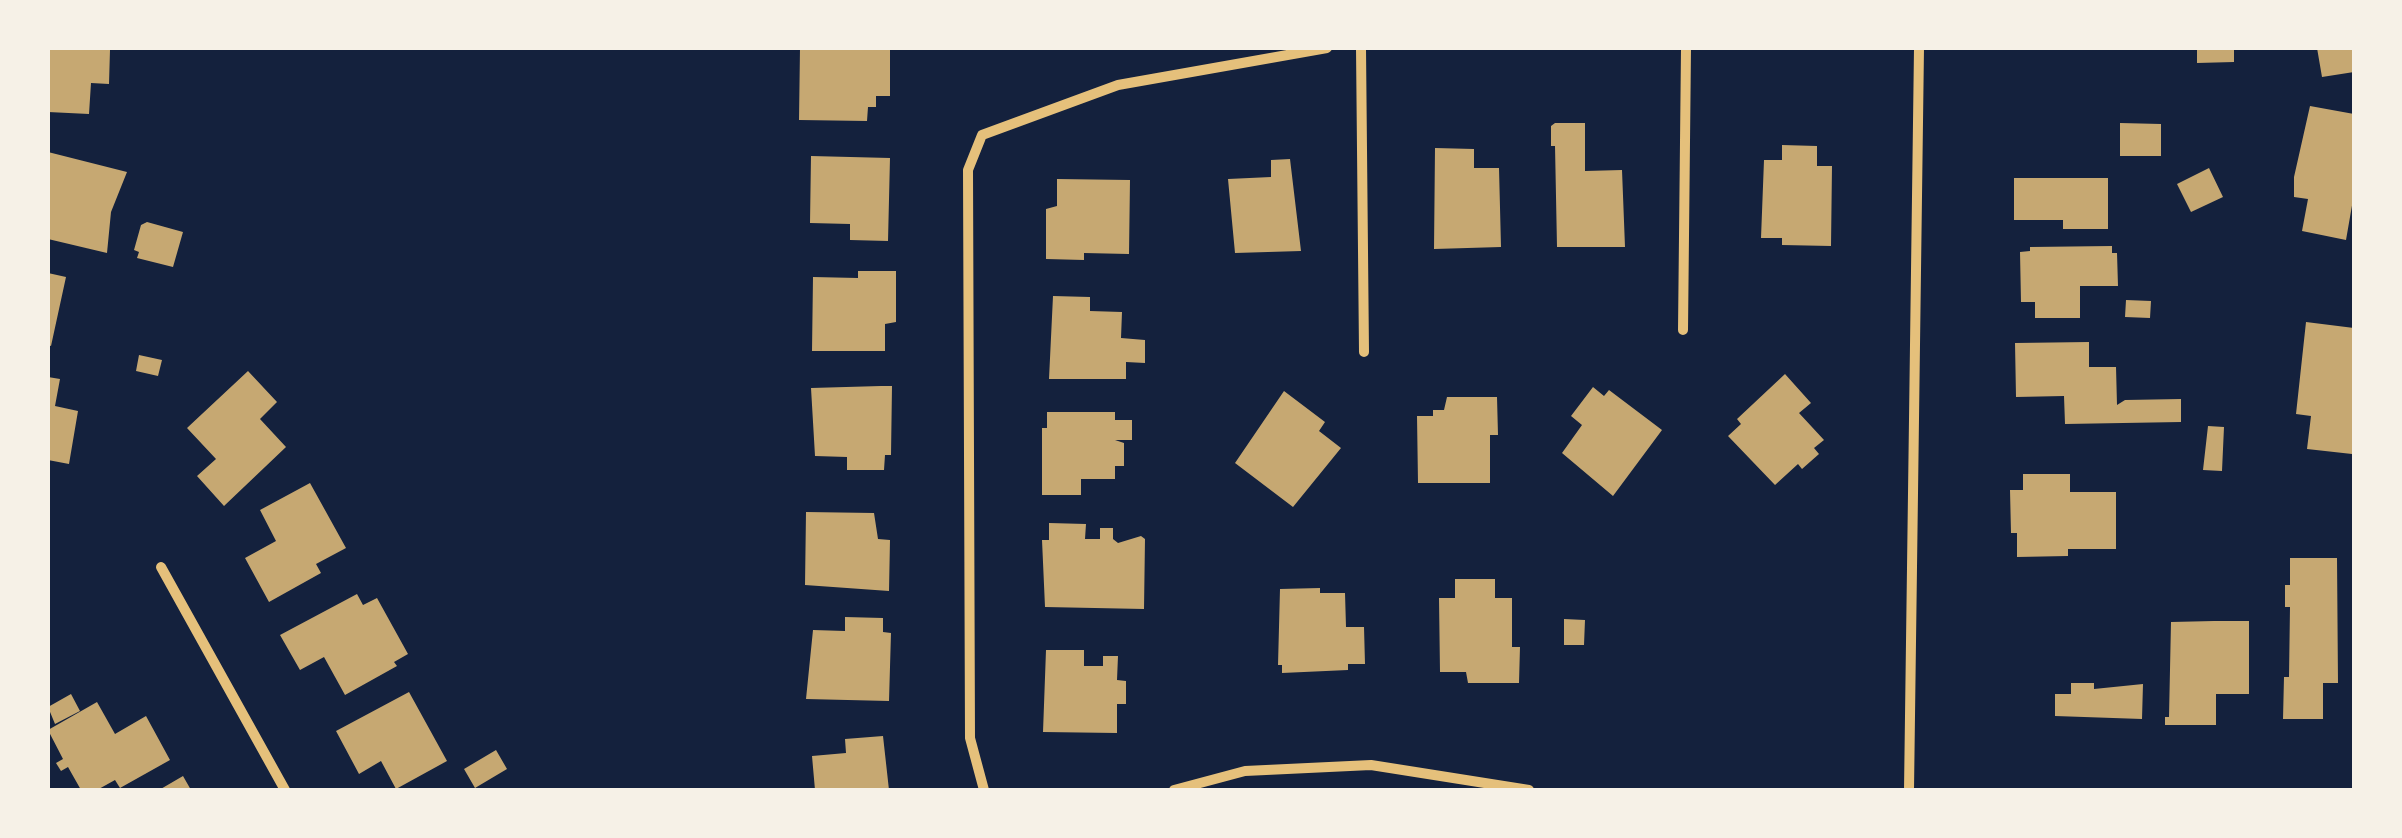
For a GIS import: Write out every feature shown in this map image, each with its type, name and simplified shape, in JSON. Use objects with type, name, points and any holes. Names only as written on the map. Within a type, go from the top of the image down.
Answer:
[{"type":"street","points":[[984,790],[970,738],[968,189],[968,170],[982,135],[1118,85],[1326,48]]},
{"type":"street","points":[[1361,48],[1364,352]]},
{"type":"street","points":[[1683,330],[1686,48]]},
{"type":"street","points":[[1910,790],[1919,48]]},
{"type":"street","points":[[161,568],[284,790]]},
{"type":"street","points":[[1174,790],[1245,771],[1371,765],[1528,790]]},
{"type":"building","points":[[48,48],[110,50],[109,84],[91,83],[89,114],[48,112]]},
{"type":"building","points":[[800,48],[890,48],[890,96],[876,96],[876,107],[868,107],[867,121],[799,120]]},
{"type":"building","points":[[2197,48],[2234,48],[2234,62],[2197,63]]},
{"type":"building","points":[[2317,48],[2354,48],[2354,72],[2322,77]]},
{"type":"building","points":[[2310,106],[2354,114],[2354,194],[2346,240],[2302,231],[2308,199],[2294,197],[2294,177]]},
{"type":"building","points":[[1585,123],[1585,171],[1622,170],[1625,247],[1557,247],[1555,146],[1551,146],[1551,126]]},
{"type":"building","points":[[2120,123],[2161,124],[2161,156],[2120,156]]},
{"type":"building","points":[[1782,145],[1817,146],[1817,166],[1832,166],[1831,246],[1782,245],[1782,238],[1761,238],[1764,160],[1782,160]]},
{"type":"building","points":[[1435,148],[1474,149],[1474,168],[1499,168],[1501,247],[1434,249]]},
{"type":"building","points":[[48,152],[127,172],[111,212],[107,253],[48,239]]},
{"type":"building","points":[[811,156],[890,158],[888,241],[850,240],[850,224],[810,223]]},
{"type":"building","points":[[1290,159],[1301,251],[1235,253],[1228,179],[1271,177],[1271,160]]},
{"type":"building","points":[[2209,168],[2223,197],[2191,212],[2177,184]]},
{"type":"building","points":[[2014,178],[2108,178],[2108,229],[2063,229],[2063,220],[2014,220]]},
{"type":"building","points":[[1057,179],[1130,180],[1129,254],[1084,253],[1084,260],[1046,259],[1046,209],[1057,206]]},
{"type":"building","points":[[147,222],[183,232],[173,267],[137,258],[139,252],[134,250],[141,225]]},
{"type":"building","points":[[2112,246],[2112,253],[2117,253],[2118,286],[2080,286],[2080,318],[2035,318],[2035,302],[2021,302],[2020,252],[2030,251],[2030,247]]},
{"type":"building","points":[[858,271],[896,271],[896,322],[885,324],[885,351],[812,351],[813,277],[858,278]]},
{"type":"building","points":[[48,273],[66,277],[51,346],[48,345]]},
{"type":"building","points":[[1053,296],[1090,297],[1090,311],[1122,312],[1121,338],[1145,340],[1145,363],[1126,362],[1126,379],[1049,379]]},
{"type":"building","points":[[2126,300],[2151,301],[2150,318],[2125,317]]},
{"type":"building","points":[[2306,322],[2354,328],[2352,454],[2307,449],[2311,416],[2296,414]]},
{"type":"building","points":[[2089,342],[2089,367],[2116,367],[2117,405],[2125,400],[2181,399],[2181,422],[2065,424],[2064,396],[2016,397],[2015,343]]},
{"type":"building","points":[[139,355],[162,360],[158,376],[136,371]]},
{"type":"building","points":[[248,371],[277,402],[260,419],[286,447],[224,506],[197,476],[216,459],[187,428]]},
{"type":"building","points":[[1785,374],[1811,403],[1799,413],[1824,440],[1814,448],[1819,454],[1802,469],[1798,464],[1775,485],[1728,436],[1741,424],[1737,419]]},
{"type":"building","points":[[48,377],[60,379],[55,406],[78,411],[69,464],[48,460]]},
{"type":"building","points":[[892,386],[891,455],[885,455],[884,470],[847,470],[847,457],[815,456],[811,388]]},
{"type":"building","points":[[1593,387],[1604,396],[1609,390],[1662,430],[1613,496],[1562,453],[1582,425],[1571,416]]},
{"type":"building","points":[[1284,391],[1325,422],[1319,431],[1341,448],[1293,507],[1235,463]]},
{"type":"building","points":[[1447,397],[1497,397],[1498,435],[1490,435],[1490,483],[1418,483],[1417,416],[1433,416],[1433,410],[1444,410]]},
{"type":"building","points":[[1047,412],[1115,412],[1115,420],[1132,420],[1132,440],[1115,440],[1124,443],[1124,466],[1115,466],[1115,479],[1081,479],[1081,495],[1042,495],[1042,428],[1047,428]]},
{"type":"building","points":[[2208,426],[2224,427],[2222,471],[2203,470]]},
{"type":"building","points":[[2023,474],[2070,474],[2070,492],[2116,492],[2116,549],[2068,549],[2068,556],[2017,557],[2017,533],[2011,533],[2010,490],[2023,490]]},
{"type":"building","points":[[310,483],[346,548],[316,564],[321,573],[269,602],[245,558],[276,541],[260,510]]},
{"type":"building","points":[[806,512],[874,513],[878,539],[890,540],[889,591],[805,585]]},
{"type":"building","points":[[1049,523],[1086,524],[1085,539],[1100,539],[1100,528],[1113,528],[1113,539],[1118,543],[1141,536],[1145,539],[1144,609],[1045,607],[1042,540],[1049,540]]},
{"type":"building","points":[[2290,558],[2337,558],[2338,683],[2323,683],[2323,719],[2283,719],[2284,677],[2289,677],[2290,607],[2285,607],[2285,585],[2290,585]]},
{"type":"building","points":[[1455,579],[1495,579],[1495,598],[1512,598],[1512,647],[1520,647],[1519,683],[1468,683],[1466,672],[1440,672],[1439,598],[1455,598]]},
{"type":"building","points":[[1320,588],[1320,593],[1345,593],[1346,627],[1364,627],[1365,664],[1348,664],[1348,670],[1282,673],[1282,665],[1278,665],[1280,589]]},
{"type":"building","points":[[357,594],[363,605],[377,598],[408,654],[394,662],[397,666],[345,695],[324,657],[300,670],[280,635]]},
{"type":"building","points":[[845,617],[883,618],[883,632],[891,633],[889,701],[806,699],[813,630],[845,631]]},
{"type":"building","points":[[1564,619],[1585,620],[1584,645],[1564,645]]},
{"type":"building","points":[[2249,621],[2249,694],[2216,694],[2216,725],[2165,725],[2165,717],[2169,717],[2171,622]]},
{"type":"building","points":[[1046,650],[1084,650],[1084,666],[1103,666],[1103,656],[1118,656],[1117,680],[1126,681],[1126,704],[1117,704],[1117,733],[1043,732]]},
{"type":"building","points":[[2071,683],[2094,683],[2094,689],[2143,684],[2142,719],[2055,716],[2055,694],[2071,694]]},
{"type":"building","points":[[409,692],[447,761],[396,789],[381,761],[359,774],[336,731]]},
{"type":"building","points":[[71,694],[80,711],[55,724],[48,707]]},
{"type":"building","points":[[97,702],[115,734],[146,716],[170,760],[120,788],[115,780],[97,790],[81,790],[68,767],[61,771],[56,763],[63,759],[48,730]]},
{"type":"building","points":[[883,736],[889,790],[815,790],[812,756],[846,753],[845,739]]},
{"type":"building","points":[[496,750],[507,769],[475,788],[464,769]]},
{"type":"building","points":[[183,776],[191,790],[159,790]]}]
